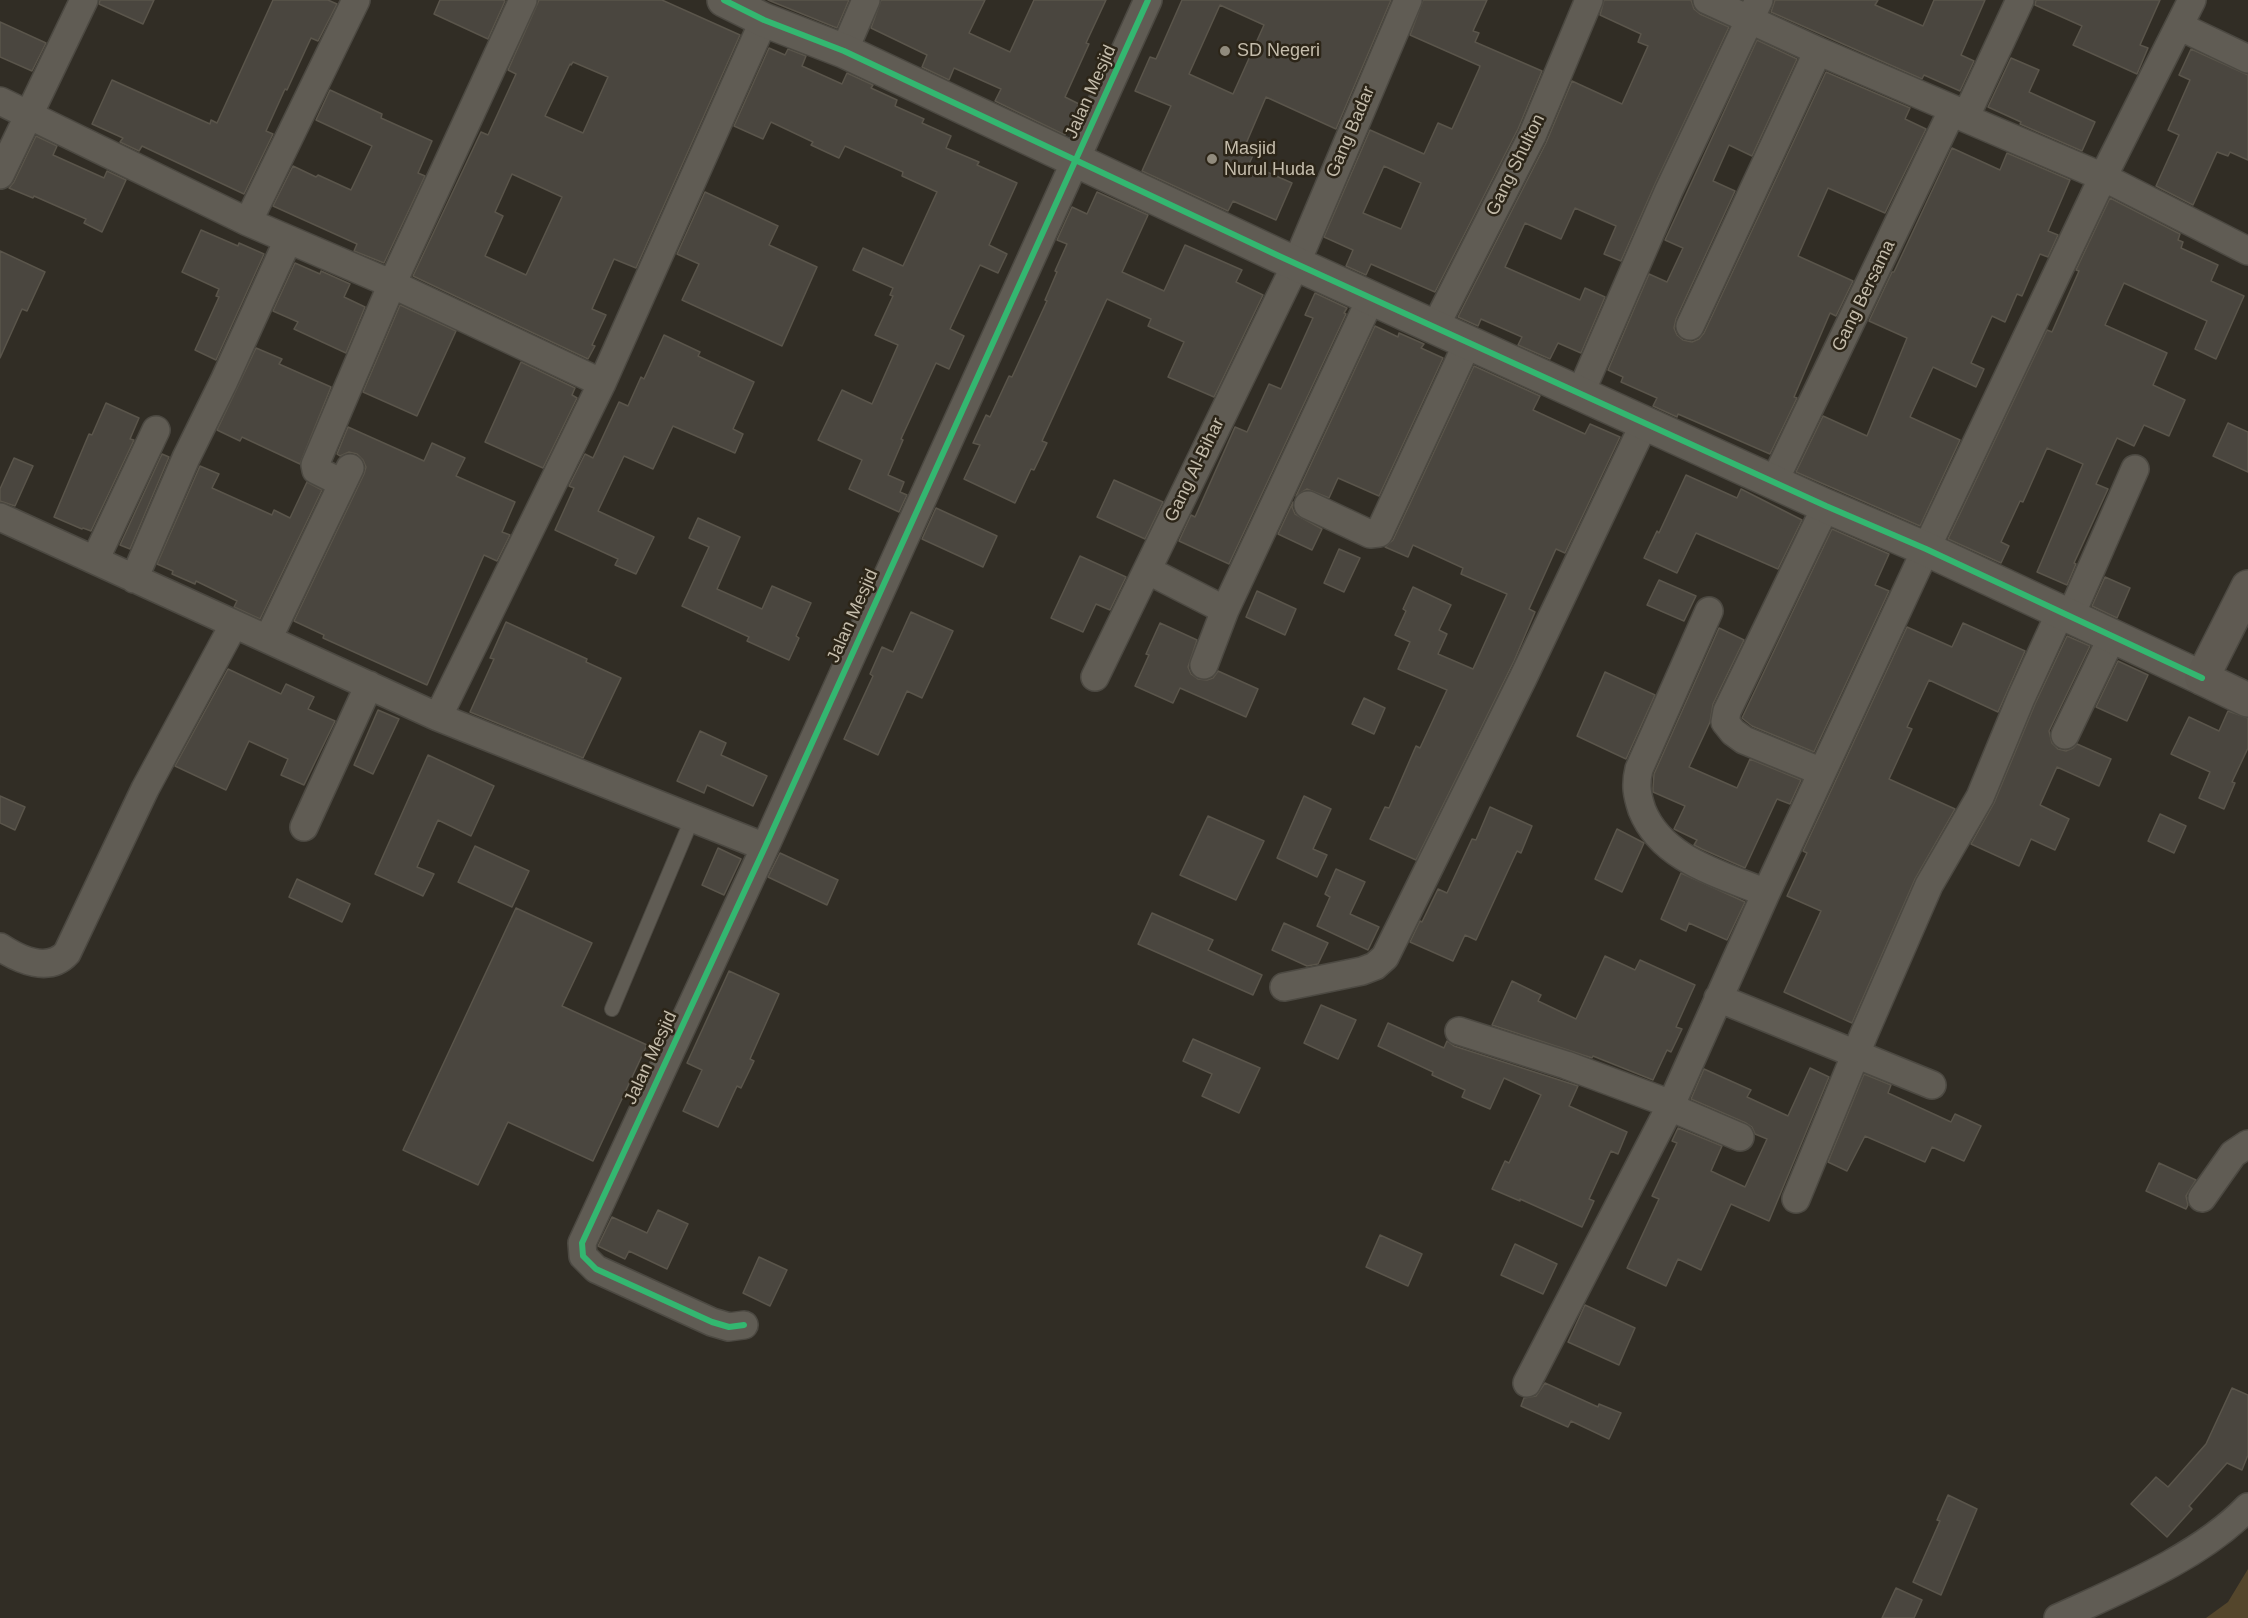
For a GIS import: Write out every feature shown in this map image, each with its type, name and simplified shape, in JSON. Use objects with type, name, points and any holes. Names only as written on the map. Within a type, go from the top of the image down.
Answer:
[{"type":"main road","points":[[2248,587],[2202,678],[2248,700]]},
{"type":"street","points":[[0,175],[84,0]]},
{"type":"street","points":[[248,222],[356,0]]},
{"type":"street","points":[[268,639],[346,476],[316,470],[315,465],[392,284],[523,0]]},
{"type":"street","points":[[724,0],[764,20],[844,51],[1296,264],[1826,506],[1926,549],[2202,678]]},
{"type":"street","points":[[844,51],[866,0]]},
{"type":"street","name":"Jalan Mesjid","points":[[744,1325],[729,1327],[712,1322],[596,1269],[583,1256],[582,1244],[765,847],[1148,0]]},
{"type":"street","name":"Gang Badar","points":[[1296,264],[1408,0]]},
{"type":"street","name":"Gang Shulton","points":[[1435,327],[1532,136],[1589,0]]},
{"type":"street","points":[[1707,0],[1754,10],[1818,51],[2103,177],[2248,251]]},
{"type":"street","name":"Gang Bersama","points":[[1774,482],[1959,114],[2020,0]]},
{"type":"street","points":[[1527,1383],[1671,1105],[1766,893],[1926,549],[2103,177],[2192,0]]},
{"type":"street","points":[[1580,394],[1669,190],[1754,10]]},
{"type":"street","points":[[438,717],[602,383],[764,20]]},
{"type":"street","points":[[2179,26],[2248,59]]},
{"type":"street","points":[[1690,326],[1818,51]]},
{"type":"street","points":[[0,101],[248,222],[392,284],[602,383]]},
{"type":"street","points":[[134,579],[186,458],[288,240]]},
{"type":"street","name":"Gang Al-Bihar","points":[[1095,677],[1296,264]]},
{"type":"street","points":[[1204,665],[1225,610],[1371,298]]},
{"type":"street","points":[[1308,505],[1370,534],[1379,533],[1468,342]]},
{"type":"street","points":[[1284,987],[1362,971],[1375,966],[1385,957],[1523,678],[1645,422]]},
{"type":"street","points":[[95,560],[156,430]]},
{"type":"street","points":[[1796,1199],[1929,885],[1980,797],[2021,698],[2065,615],[2135,469]]},
{"type":"street","points":[[1822,772],[1744,740],[1732,732],[1725,722],[1732,700],[1826,506]]},
{"type":"street","points":[[0,517],[438,717],[765,847]]},
{"type":"street","points":[[1147,570],[1225,610]]},
{"type":"street","points":[[1709,611],[1639,769],[1635,787],[1646,818],[1670,848],[1692,862],[1766,893]]},
{"type":"street","points":[[0,947],[19,957],[45,964],[55,963],[67,953],[145,789],[234,624]]},
{"type":"street","points":[[2065,735],[2113,635]]},
{"type":"street","points":[[304,827],[369,685]]},
{"type":"street","points":[[1718,998],[1932,1085]]},
{"type":"street","points":[[1459,1031],[1566,1065],[1671,1105],[1740,1137]]},
{"type":"street","points":[[2202,1198],[2233,1154],[2248,1144]]},
{"type":"street","points":[[2058,1618],[2171,1564],[2234,1521],[2248,1507]]},
{"type":"lane","points":[[612,1009],[692,819]]},
{"type":"shaded area","points":[[2248,1569],[2248,1618],[2206,1618],[2228,1602]]},
{"type":"building","points":[[100,0],[154,0],[143,24],[99,4]]},
{"type":"building","points":[[273,0],[328,0],[337,4],[318,41],[311,38],[287,90],[285,89],[266,131],[273,134],[244,194],[142,146],[139,151],[120,142],[123,138],[92,124],[112,80],[210,124],[211,120],[217,123]]},
{"type":"building","points":[[440,0],[505,1],[488,39],[434,14]]},
{"type":"building","points":[[539,0],[662,0],[740,35],[636,268],[614,259],[592,309],[606,315],[588,359],[413,276],[481,132],[488,135],[516,74],[508,70]],"holes":[[[573,62],[608,77],[583,133],[545,116]],[[512,174],[562,197],[526,275],[485,256],[503,216],[495,212]]]},
{"type":"building","points":[[768,0],[849,0],[837,28]]},
{"type":"building","points":[[881,0],[985,0],[969,33],[1010,52],[1034,0],[1106,0],[1065,97],[1079,104],[1065,135],[995,101],[1001,89],[954,68],[949,80],[922,67],[927,55],[871,28]]},
{"type":"building","points":[[1182,0],[1391,0],[1336,129],[1266,97],[1245,146],[1255,151],[1249,164],[1292,183],[1276,220],[1233,201],[1228,211],[1142,171],[1171,106],[1135,91],[1150,57],[1156,59]],"holes":[[[1220,5],[1264,25],[1233,94],[1189,74]]]},
{"type":"building","points":[[1423,0],[1487,0],[1473,31],[1479,33],[1475,42],[1542,71],[1518,129],[1435,292],[1371,264],[1366,275],[1346,266],[1353,250],[1324,237],[1370,130],[1424,154],[1438,123],[1452,129],[1479,69],[1480,66],[1410,35]],"holes":[[[1384,166],[1421,183],[1401,229],[1363,213]]]},
{"type":"building","points":[[1604,0],[1691,0],[1694,9],[1700,14],[1729,27],[1621,261],[1604,254],[1616,226],[1575,208],[1561,239],[1525,223],[1505,267],[1580,300],[1585,288],[1605,297],[1581,353],[1558,343],[1550,359],[1518,345],[1522,337],[1481,319],[1478,326],[1458,317],[1546,143],[1572,81],[1622,104],[1648,46],[1638,42],[1641,34],[1600,15]]},
{"type":"building","points":[[1775,0],[1878,0],[1875,5],[1923,26],[1934,0],[1985,0],[1961,55],[1974,61],[1960,91],[1924,75],[1922,79],[1771,12]]},
{"type":"building","points":[[2036,0],[2160,0],[2140,45],[2148,48],[2137,74],[2073,45],[2082,26],[2035,5]]},
{"type":"building","points":[[0,22],[46,43],[32,71],[0,57]]},
{"type":"building","points":[[1757,40],[1797,59],[1752,156],[1729,145],[1713,181],[1735,191],[1676,319],[1674,328],[1683,340],[1692,342],[1704,333],[1826,72],[1910,108],[1905,119],[1926,129],[1885,213],[1828,188],[1798,256],[1853,281],[1836,316],[1830,313],[1794,397],[1797,398],[1770,454],[1678,414],[1677,417],[1653,406],[1657,398],[1621,382],[1623,377],[1608,370],[1649,274],[1667,282],[1683,248],[1665,240]]},
{"type":"building","points":[[769,48],[785,55],[788,49],[806,56],[802,66],[842,84],[847,73],[873,85],[871,88],[897,100],[895,106],[924,119],[922,123],[951,136],[946,148],[979,162],[977,165],[1017,183],[989,245],[1007,254],[998,273],[980,265],[950,329],[964,336],[949,369],[936,363],[901,439],[903,440],[888,475],[904,482],[900,492],[907,495],[899,512],[849,489],[862,460],[818,440],[842,390],[872,404],[898,345],[875,335],[893,296],[890,295],[893,288],[853,270],[863,248],[903,266],[937,192],[902,176],[903,172],[845,146],[839,158],[811,145],[813,142],[771,122],[763,139],[734,126]]},
{"type":"building","points":[[2191,49],[2248,75],[2248,160],[2230,152],[2228,156],[2217,152],[2193,205],[2156,186],[2179,135],[2168,130],[2190,80],[2179,75]]},
{"type":"building","points":[[2011,58],[2039,70],[2029,92],[2095,122],[2082,151],[2020,124],[2021,122],[1988,107]]},
{"type":"building","points":[[330,90],[382,114],[381,118],[432,141],[418,173],[425,176],[384,263],[354,251],[357,244],[273,206],[293,166],[351,190],[372,146],[316,120]]},
{"type":"building","points":[[36,136],[57,146],[53,155],[104,178],[107,171],[126,180],[102,232],[84,223],[86,219],[34,196],[33,198],[9,188]]},
{"type":"building","points":[[1952,148],[2000,170],[2007,153],[2070,180],[2048,231],[2058,235],[2048,257],[2040,254],[2022,296],[2017,294],[2005,322],[1992,316],[1971,363],[1984,369],[1976,387],[1933,367],[1910,417],[1960,440],[1920,526],[1796,472],[1823,416],[1867,436],[1907,338],[1869,321]]},
{"type":"building","points":[[705,192],[778,226],[769,245],[817,267],[782,346],[682,300],[699,264],[677,254]]},
{"type":"building","points":[[1097,192],[1148,215],[1122,272],[1164,291],[1185,245],[1242,270],[1236,282],[1263,295],[1214,397],[1168,377],[1184,342],[1148,326],[1151,319],[1107,299],[1042,441],[1047,443],[1034,470],[1031,469],[1015,503],[964,479],[980,445],[973,443],[986,415],[990,417],[1009,376],[1012,377],[1047,301],[1045,300],[1057,272],[1055,271],[1067,244],[1057,240],[1072,207],[1087,214]]},
{"type":"building","points":[[2110,198],[2180,234],[2178,240],[2183,242],[2181,248],[2218,265],[2211,281],[2244,296],[2216,359],[2195,349],[2207,321],[2124,283],[2105,325],[2167,353],[2153,385],[2185,400],[2169,436],[2144,425],[2134,446],[2117,438],[2096,484],[2108,489],[2074,563],[2076,564],[2067,585],[2037,572],[2083,464],[2047,448],[2023,502],[2020,501],[2001,542],[2009,546],[2001,563],[1948,539],[2047,330],[2052,332],[2079,271],[2076,270]]},
{"type":"building","points":[[201,230],[264,254],[216,360],[195,350],[219,297],[216,296],[219,289],[182,272]]},
{"type":"building","points":[[0,251],[45,272],[27,311],[22,309],[0,358]]},
{"type":"building","points":[[295,263],[320,274],[321,271],[350,284],[344,297],[365,307],[346,353],[294,329],[298,322],[273,311]]},
{"type":"building","points":[[1315,293],[1347,308],[1344,313],[1346,314],[1229,564],[1179,541],[1191,515],[1195,517],[1235,427],[1247,432],[1269,384],[1281,389],[1313,318],[1305,315]]},
{"type":"building","points":[[400,305],[456,331],[417,416],[363,392]]},
{"type":"building","points":[[1375,326],[1398,337],[1399,333],[1424,344],[1421,348],[1443,358],[1379,496],[1338,478],[1329,498],[1307,489],[1296,496]]},
{"type":"building","points":[[664,335],[700,352],[698,356],[754,382],[733,429],[743,434],[735,453],[673,426],[653,469],[624,456],[598,511],[654,537],[636,574],[615,565],[618,559],[555,530],[574,488],[569,486],[585,454],[593,458],[619,402],[628,406],[641,377],[644,379]]},
{"type":"building","points":[[256,348],[282,359],[279,364],[331,387],[300,464],[242,437],[240,441],[217,430]]},
{"type":"building","points":[[521,362],[575,388],[572,395],[577,398],[543,468],[485,442]]},
{"type":"building","points":[[1474,366],[1540,396],[1533,410],[1585,434],[1590,424],[1620,437],[1565,553],[1556,549],[1529,609],[1535,612],[1514,661],[1416,860],[1370,839],[1385,807],[1389,808],[1416,746],[1420,748],[1447,690],[1398,669],[1410,642],[1395,635],[1406,611],[1403,609],[1413,587],[1451,605],[1439,630],[1447,634],[1438,654],[1473,669],[1507,594],[1461,574],[1463,568],[1413,545],[1408,557],[1385,547],[1393,540]]},
{"type":"building","points":[[106,403],[139,418],[130,439],[134,440],[91,531],[54,517],[89,434],[92,435]]},
{"type":"building","points":[[2228,423],[2248,432],[2248,472],[2213,456]]},
{"type":"building","points":[[348,427],[424,461],[432,443],[465,458],[456,476],[515,502],[502,532],[510,535],[497,561],[484,555],[427,685],[323,638],[324,635],[294,621],[366,467],[357,454],[349,452],[340,456],[337,454]]},
{"type":"building","points":[[162,454],[169,457],[130,549],[120,545]]},
{"type":"building","points":[[14,458],[33,466],[15,506],[0,501],[0,489]]},
{"type":"building","points":[[200,466],[219,474],[212,488],[272,515],[274,510],[290,518],[307,482],[322,490],[260,619],[234,607],[237,601],[196,581],[195,584],[172,574],[173,571],[157,564]]},
{"type":"building","points":[[1686,475],[1737,498],[1741,489],[1802,520],[1778,569],[1696,533],[1677,573],[1644,558],[1657,531],[1659,533]]},
{"type":"building","points":[[1114,480],[1163,502],[1145,539],[1097,517]]},
{"type":"building","points":[[1293,502],[1292,507],[1295,514],[1322,529],[1312,550],[1278,534]]},
{"type":"building","points":[[936,508],[997,536],[983,567],[922,539]]},
{"type":"building","points":[[698,518],[740,537],[717,589],[762,609],[772,586],[811,603],[796,636],[799,638],[789,660],[747,641],[749,637],[682,606],[709,547],[689,538]]},
{"type":"building","points":[[1832,529],[1889,554],[1875,585],[1889,591],[1814,752],[1752,726],[1742,718]]},
{"type":"building","points":[[1339,549],[1360,558],[1344,592],[1324,583]]},
{"type":"building","points":[[1080,556],[1126,577],[1110,610],[1096,604],[1083,632],[1051,618]]},
{"type":"building","points":[[2105,577],[2130,588],[2117,618],[2092,606]]},
{"type":"building","points":[[1659,580],[1696,596],[1684,621],[1647,605]]},
{"type":"building","points":[[1257,591],[1296,609],[1285,635],[1246,617]]},
{"type":"building","points":[[911,612],[953,631],[922,698],[907,691],[878,755],[844,739],[873,676],[870,674],[882,647],[893,652]]},
{"type":"building","points":[[506,622],[587,659],[586,662],[621,678],[583,758],[470,712],[494,659],[490,658]]},
{"type":"building","points":[[1160,623],[1197,640],[1188,667],[1191,674],[1198,679],[1213,678],[1218,671],[1258,689],[1246,717],[1180,688],[1173,703],[1135,686]]},
{"type":"building","points":[[1963,623],[2025,651],[1998,712],[1929,680],[1907,727],[1912,729],[1889,779],[1955,809],[1915,879],[1852,1023],[1784,992],[1821,911],[1787,896],[1807,853],[1803,851],[1907,627],[1952,647]]},
{"type":"building","points":[[1719,628],[1744,640],[1713,704],[1710,722],[1689,767],[1737,788],[1750,759],[1801,780],[1790,804],[1777,799],[1745,868],[1694,845],[1697,840],[1674,829],[1685,806],[1653,792],[1654,774]]},
{"type":"building","points":[[2067,636],[2090,646],[2049,731],[2052,743],[2058,749],[2066,751],[2077,744],[2111,759],[2099,786],[2057,767],[2040,805],[2069,819],[2055,850],[2031,839],[2019,866],[1971,844],[1994,803],[2035,704]]},
{"type":"building","points":[[2118,661],[2148,675],[2127,721],[2096,707]]},
{"type":"building","points":[[228,669],[281,694],[286,684],[314,697],[308,709],[335,721],[304,785],[281,775],[288,759],[249,741],[226,790],[175,766]]},
{"type":"building","points":[[1605,672],[1655,695],[1626,759],[1577,736]]},
{"type":"building","points":[[1364,698],[1385,708],[1374,734],[1352,724]]},
{"type":"building","points":[[378,710],[399,719],[373,774],[354,765]]},
{"type":"building","points":[[2228,711],[2248,718],[2248,748],[2232,782],[2235,783],[2224,809],[2199,798],[2210,772],[2171,754],[2189,717],[2219,731]]},
{"type":"building","points":[[700,731],[726,743],[721,755],[767,776],[753,806],[707,785],[704,793],[677,781]]},
{"type":"building","points":[[428,755],[494,786],[471,836],[438,820],[417,867],[434,874],[423,896],[375,874]]},
{"type":"building","points":[[0,796],[25,807],[15,830],[0,823]]},
{"type":"building","points":[[1304,796],[1331,809],[1313,849],[1327,855],[1317,877],[1277,858]]},
{"type":"building","points":[[1490,807],[1532,826],[1521,853],[1517,851],[1476,940],[1465,935],[1453,961],[1410,942],[1438,889],[1447,893],[1472,839],[1476,840]]},
{"type":"building","points":[[2160,814],[2186,826],[2174,853],[2148,841]]},
{"type":"building","points":[[1208,816],[1264,841],[1236,900],[1180,875]]},
{"type":"building","points":[[1617,829],[1644,843],[1622,892],[1595,879]]},
{"type":"building","points":[[475,846],[529,871],[512,907],[458,882]]},
{"type":"building","points":[[718,848],[741,859],[724,895],[702,885]]},
{"type":"building","points":[[780,853],[838,880],[827,905],[768,877]]},
{"type":"building","points":[[1336,869],[1365,882],[1350,914],[1379,927],[1368,950],[1317,926],[1330,897],[1325,894]]},
{"type":"building","points":[[1681,873],[1745,902],[1727,940],[1689,923],[1686,931],[1661,919]]},
{"type":"building","points":[[297,879],[350,904],[342,922],[289,897]]},
{"type":"building","points":[[516,908],[592,943],[562,1006],[647,1045],[593,1161],[508,1122],[478,1185],[403,1150]]},
{"type":"building","points":[[1152,913],[1213,940],[1208,950],[1262,975],[1253,995],[1138,944]]},
{"type":"building","points":[[1284,923],[1328,943],[1318,964],[1307,966],[1272,950]]},
{"type":"building","points":[[1605,956],[1635,970],[1640,960],[1695,985],[1676,1027],[1682,1029],[1671,1052],[1667,1050],[1653,1080],[1593,1056],[1592,1058],[1492,1025],[1512,981],[1541,995],[1538,1001],[1576,1019]]},
{"type":"building","points":[[729,971],[779,994],[750,1059],[754,1061],[741,1088],[737,1086],[718,1127],[683,1111],[702,1070],[687,1063]]},
{"type":"building","points":[[1321,1005],[1356,1020],[1338,1059],[1304,1043]]},
{"type":"building","points":[[1388,1023],[1444,1048],[1447,1041],[1454,1046],[1578,1086],[1569,1106],[1627,1132],[1618,1154],[1611,1151],[1589,1199],[1594,1201],[1582,1227],[1492,1189],[1505,1161],[1509,1163],[1541,1095],[1504,1078],[1490,1109],[1462,1097],[1465,1090],[1378,1046]]},
{"type":"building","points":[[1193,1039],[1260,1068],[1239,1113],[1202,1096],[1212,1074],[1183,1061]]},
{"type":"building","points":[[1810,1068],[1829,1077],[1769,1221],[1731,1204],[1701,1270],[1678,1259],[1666,1286],[1627,1268],[1659,1199],[1652,1196],[1677,1143],[1672,1141],[1678,1128],[1722,1146],[1711,1171],[1745,1187],[1767,1139],[1755,1134],[1752,1127],[1746,1123],[1691,1099],[1704,1069],[1751,1090],[1747,1097],[1788,1116]]},
{"type":"building","points":[[1864,1074],[1891,1085],[1888,1093],[1951,1122],[1955,1114],[1981,1126],[1964,1161],[1932,1147],[1925,1162],[1865,1136],[1847,1171],[1828,1162]]},
{"type":"building","points":[[2159,1163],[2196,1180],[2186,1196],[2188,1205],[2186,1209],[2146,1191]]},
{"type":"building","points":[[658,1210],[688,1224],[667,1269],[629,1251],[625,1259],[598,1246],[612,1217],[647,1233]]},
{"type":"building","points":[[1380,1235],[1422,1254],[1408,1286],[1366,1267]]},
{"type":"building","points":[[1515,1244],[1557,1264],[1543,1294],[1501,1275]]},
{"type":"building","points":[[759,1257],[787,1270],[770,1306],[743,1293]]},
{"type":"building","points":[[1585,1305],[1635,1328],[1619,1365],[1568,1342]]},
{"type":"building","points":[[1545,1383],[1598,1407],[1599,1404],[1621,1413],[1609,1439],[1571,1421],[1568,1427],[1521,1406],[1524,1398],[1536,1396]]},
{"type":"building","points":[[2232,1388],[2248,1395],[2248,1455],[2242,1470],[2227,1463],[2189,1506],[2192,1509],[2167,1537],[2131,1504],[2156,1477],[2168,1487],[2206,1444]]},
{"type":"building","points":[[1948,1495],[1977,1509],[1941,1595],[1913,1582],[1940,1521],[1937,1520]]},
{"type":"building","points":[[1896,1588],[1922,1600],[1914,1618],[1882,1618]]},
{"type":"cycle path","points":[[724,0],[764,20],[844,51],[1279,256],[1826,506],[1926,549],[2202,678]]},
{"type":"cycle path","points":[[744,1325],[729,1327],[712,1322],[596,1269],[583,1256],[582,1243],[765,847],[1148,0]]},
{"type":"place","name":"SD Negeri","points":[[1225,51]]},
{"type":"place","name":"Masjid Nurul Huda","points":[[1212,159]]}]
